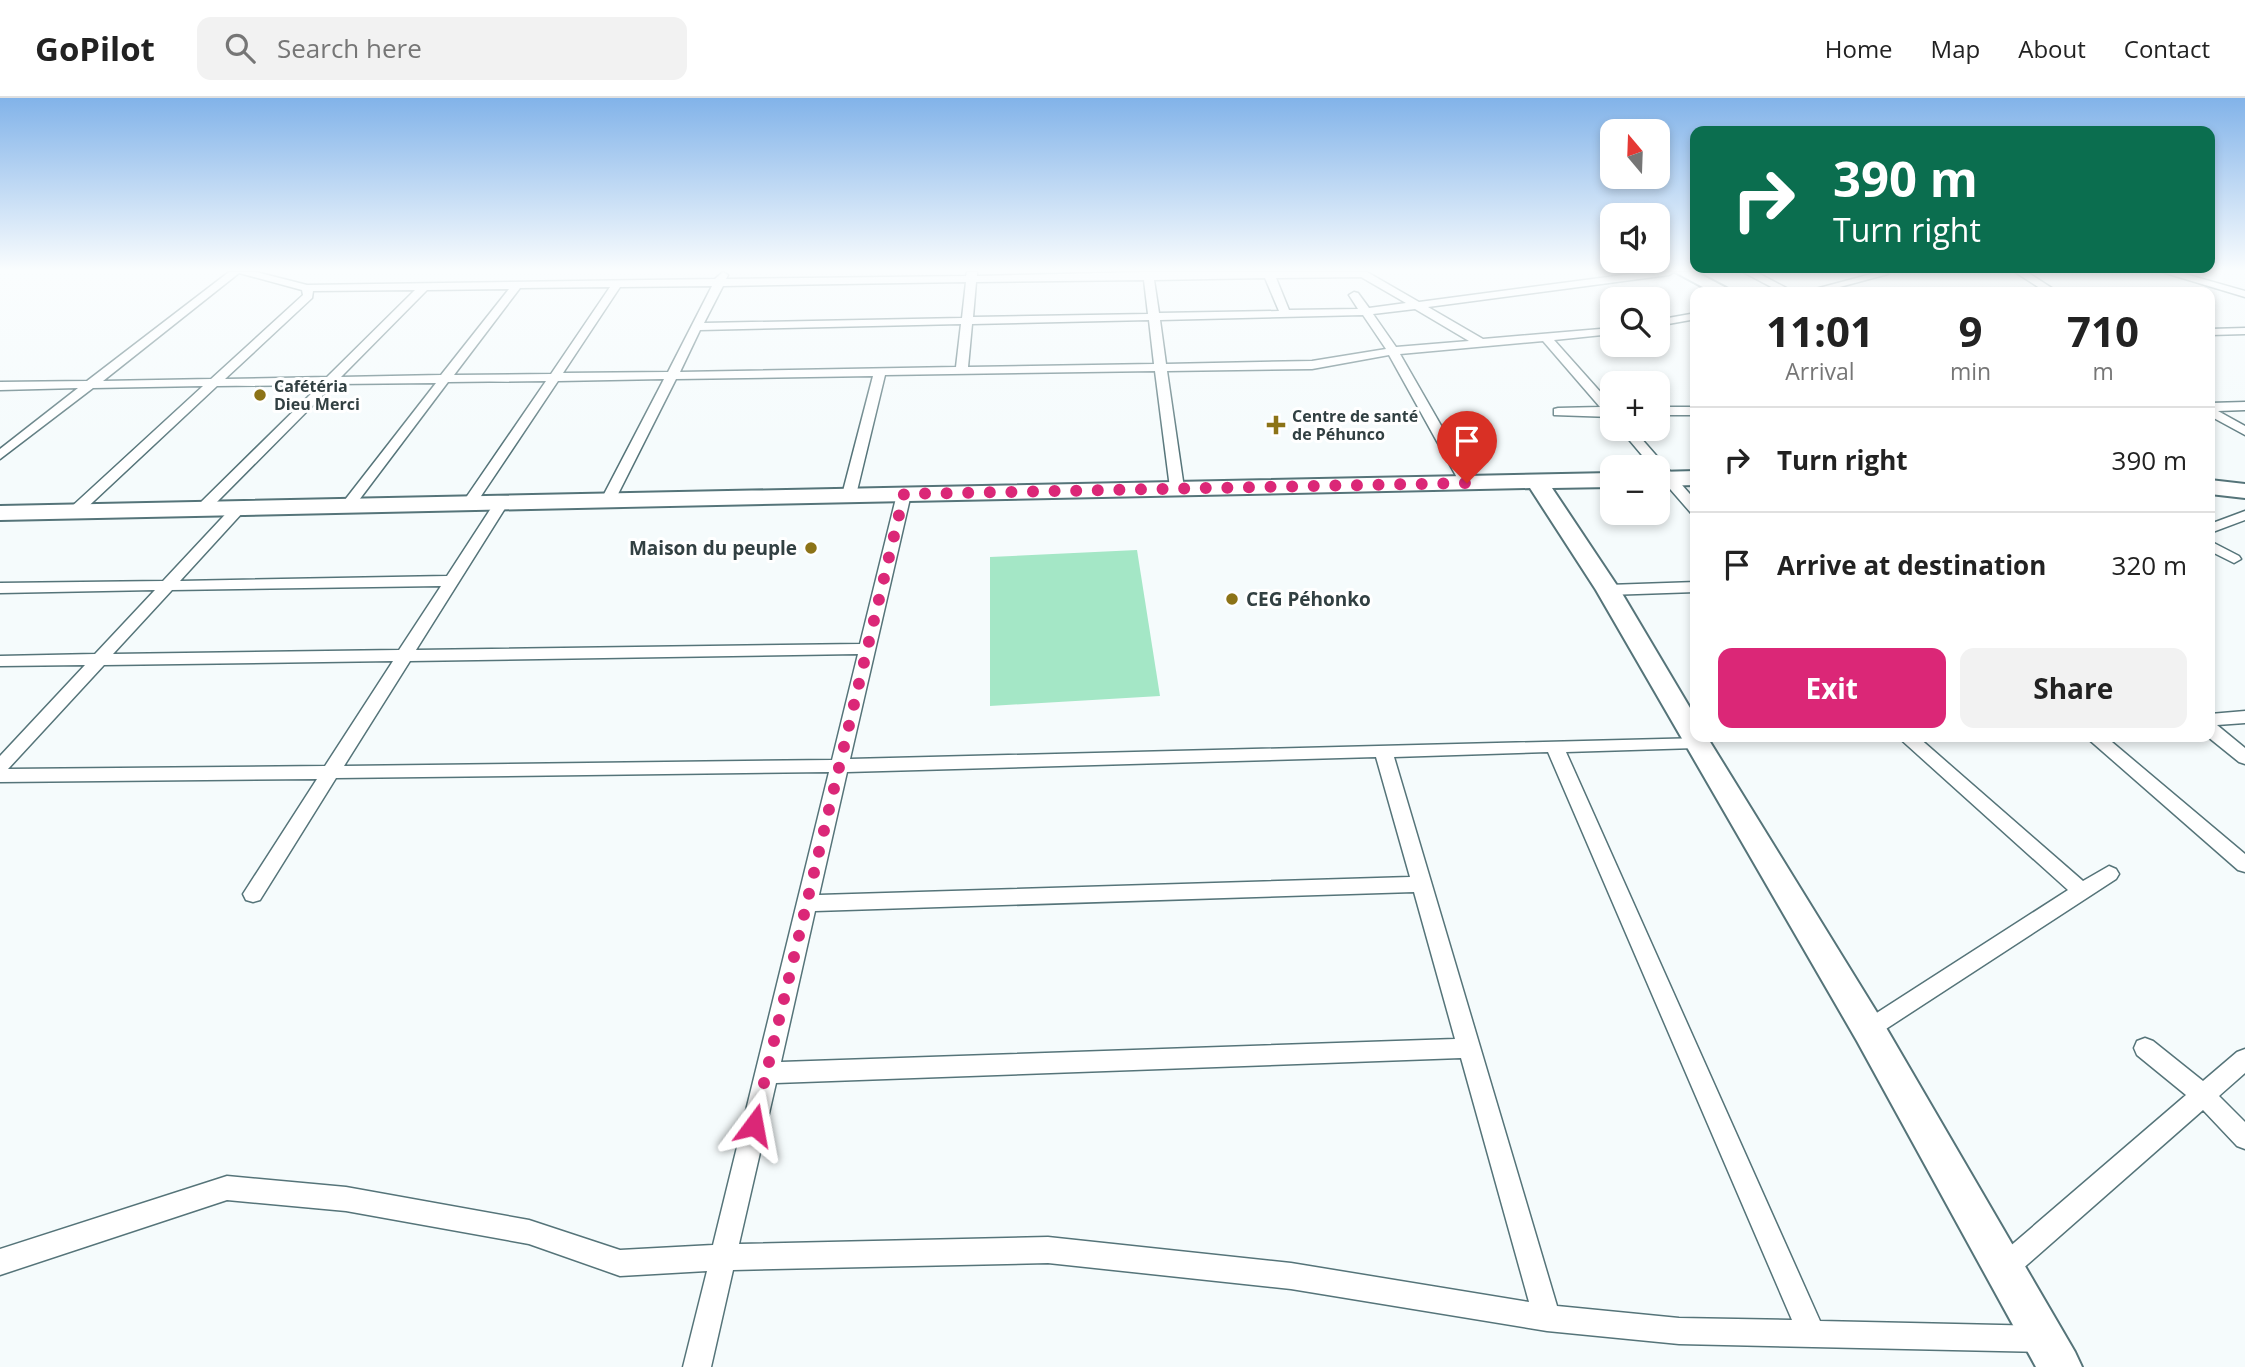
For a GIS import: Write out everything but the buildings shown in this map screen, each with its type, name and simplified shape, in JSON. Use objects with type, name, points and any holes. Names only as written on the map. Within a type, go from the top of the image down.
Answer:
[{"type":"main road","points":[[1670,478],[1690,478]]},
{"type":"main road","points":[[0,513],[1600,480]]},
{"type":"main road","points":[[1537,482],[1608,590],[1690,728]]},
{"type":"main road","points":[[2215,488],[2245,491]]},
{"type":"main road","points":[[1698,742],[1869,1030],[2060,1367]]},
{"type":"street","points":[[0,455],[160,331]]},
{"type":"street","points":[[74,512],[269,331]]},
{"type":"street","points":[[202,509],[380,331]]},
{"type":"street","points":[[348,505],[481,331]]},
{"type":"street","points":[[470,502],[585,331]]},
{"type":"street","points":[[608,500],[694,331]]},
{"type":"street","points":[[962,370],[966,331]]},
{"type":"street","points":[[1157,331],[1177,488]]},
{"type":"street","points":[[1379,331],[1467,483]]},
{"type":"street","points":[[1462,331],[1478,341]]},
{"type":"street","points":[[2230,331],[2245,340]]},
{"type":"street","points":[[0,386],[211,385],[1312,365],[1392,351],[1478,341],[1600,332]]},
{"type":"street","points":[[1545,336],[1600,399]]},
{"type":"street","points":[[849,495],[880,372]]},
{"type":"street","points":[[2215,409],[2245,406]]},
{"type":"street","points":[[1670,411],[1690,411]]},
{"type":"street","points":[[1558,412],[1600,412]]},
{"type":"street","points":[[2215,412],[2245,430]]},
{"type":"street","points":[[1635,441],[1646,455]]},
{"type":"street","points":[[1670,485],[1690,504]]},
{"type":"street","points":[[697,1367],[904,494]]},
{"type":"street","points":[[253,894],[502,502]]},
{"type":"street","points":[[0,767],[239,508]]},
{"type":"street","points":[[2215,527],[2245,515]]},
{"type":"street","points":[[2215,548],[2234,559]]},
{"type":"street","points":[[0,588],[450,581]]},
{"type":"street","points":[[1608,590],[1690,587]]},
{"type":"street","points":[[0,661],[867,649]]},
{"type":"street","points":[[2215,720],[2245,717]]},
{"type":"street","points":[[2215,733],[2245,758]]},
{"type":"street","points":[[0,776],[839,766],[1555,747],[1690,735]]},
{"type":"street","points":[[1913,742],[2082,891]]},
{"type":"street","points":[[2101,742],[2245,865]]},
{"type":"street","points":[[1555,747],[1812,1334]]},
{"type":"street","points":[[1384,751],[1547,1318]]},
{"type":"street","points":[[1869,1030],[2109,874]]},
{"type":"street","points":[[807,903],[1422,884]]},
{"type":"street","points":[[767,1073],[1469,1048]]},
{"type":"street","points":[[2145,1048],[2203,1096],[2245,1138]]},
{"type":"street","points":[[2003,1269],[2245,1059]]},
{"type":"street","points":[[0,1262],[227,1188],[346,1199],[529,1233],[620,1263],[723,1257],[1048,1250],[1291,1276],[1547,1318],[1679,1331],[2044,1339]]},
{"type":"green space","points":[[1137,550],[1160,696],[990,706],[990,557]]},
{"type":"place","name":"Cafétéria Dieu Merci","points":[[260,395]]},
{"type":"place","name":"Centre de santé de Péhunco","points":[[1276,425]]},
{"type":"place","name":"Maison du peuple","points":[[811,548]]},
{"type":"place","name":"CEG Péhonko","points":[[1232,599]]},
{"type":"route","points":[[754,1125],[904,494],[1467,483]]}]
